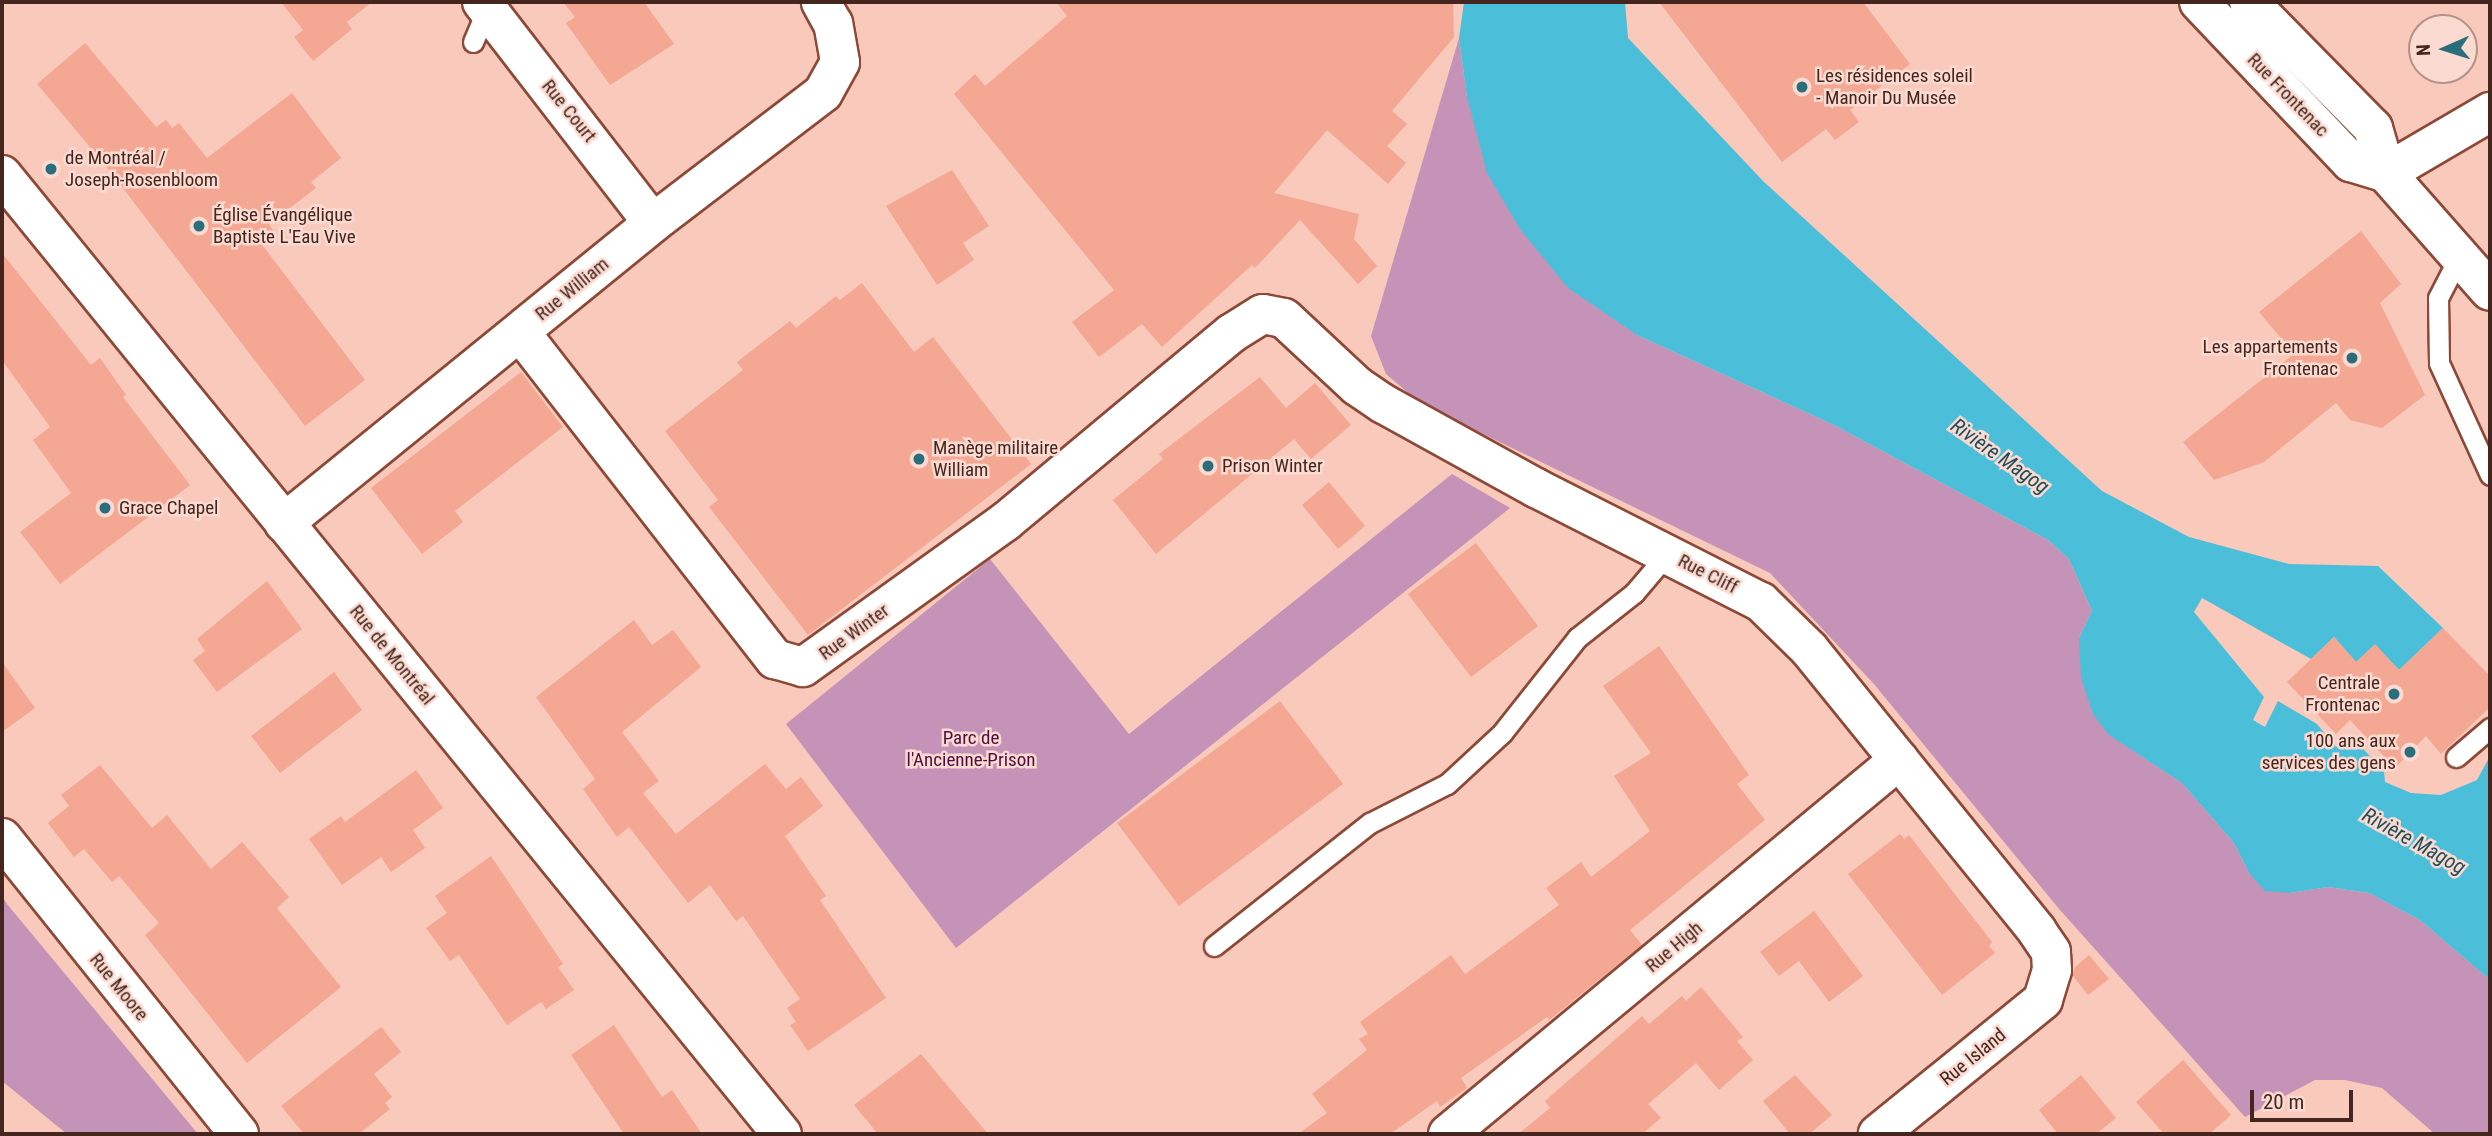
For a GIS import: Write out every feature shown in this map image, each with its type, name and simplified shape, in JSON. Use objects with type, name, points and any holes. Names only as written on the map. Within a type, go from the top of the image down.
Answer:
[{"type":"street","name":"Rue William","points":[[284,523],[653,223],[823,93],[837,70],[839,45],[821,2]]},
{"type":"street","name":"Rue Frontenac","points":[[2199,2],[2351,162],[2386,173]]},
{"type":"street","name":"Rue Frontenac","points":[[2249,2],[2373,128],[2386,173],[2490,291]]},
{"type":"street","name":"Rue Court","points":[[481,17],[653,223]]},
{"type":"street","points":[[2386,173],[2490,112]]},
{"type":"street","name":"Rue de Montréal","points":[[2,175],[782,1134]]},
{"type":"street","name":"Rue Cliff","points":[[1252,318],[1272,312],[1284,318],[1357,386],[1384,404],[1761,602],[1787,625],[2037,931],[2051,952],[2052,970]]},
{"type":"street","name":"Rue Winter","points":[[520,332],[775,659],[803,667],[1005,522],[1252,318]]},
{"type":"street","name":"Rue High","points":[[1448,1134],[1899,760]]},
{"type":"street","name":"Rue Moore","points":[[2,838],[239,1134]]},
{"type":"street","name":"Rue Island","points":[[1878,1134],[2042,1000],[2052,970]]},
{"type":"lane","points":[[2459,257],[2438,298],[2439,363],[2490,475]]},
{"type":"lane","points":[[1214,946],[1370,823],[1447,784],[1502,733],[1577,638],[1634,593],[1668,553]]},
{"type":"lane","points":[[2456,757],[2490,728]]},
{"type":"green space","points":[[1459,38],[1467,97],[1637,335],[1834,425],[2048,540],[2069,559],[2092,611],[2079,638],[2110,735],[2182,783],[2234,843],[2249,873],[2290,893],[2328,887],[2369,893],[2420,920],[2490,980],[2490,1134],[2435,1134],[2382,1088],[2345,1080],[2315,1080],[2245,1117],[2060,910],[1873,683],[1770,573],[1450,418],[1413,397],[1386,374],[1371,336]]},
{"type":"green space","name":"Parc de l'Ancienne-Prison","points":[[1452,474],[1510,508],[956,948],[786,724],[990,559],[1129,734]]},
{"type":"green space","points":[[2,896],[198,1134],[67,1134],[2,1081]]},
{"type":"water","name":"Rivière Magog","points":[[1464,2],[1625,2],[1628,38],[1763,181],[2102,491],[2189,537],[2289,564],[2378,566],[2443,628],[2399,670],[2375,645],[2356,662],[2334,637],[2311,659],[2202,598],[2194,612],[2264,697],[2253,720],[2265,727],[2278,701],[2317,724],[2336,747],[2350,735],[2384,771],[2385,782],[2411,793],[2441,795],[2477,780],[2490,756],[2490,980],[2420,920],[2369,893],[2328,887],[2290,893],[2265,891],[2249,873],[2234,843],[2182,783],[2109,735],[2093,714],[2081,678],[2079,638],[2092,611],[2069,559],[2048,540],[1834,425],[1637,335],[1568,288],[1520,229],[1487,173],[1467,97],[1459,38]]},
{"type":"building","points":[[281,2],[372,2],[347,22],[352,29],[313,61],[294,37],[303,30]]},
{"type":"building","points":[[563,2],[644,2],[674,44],[610,85],[566,23],[575,17]]},
{"type":"building","points":[[1056,2],[1453,2],[1454,37],[1392,111],[1407,124],[1387,146],[1406,163],[1388,184],[1327,130],[1274,193],[1359,214],[1354,239],[1377,266],[1358,284],[1300,220],[1255,268],[1252,265],[1162,347],[1142,324],[1099,357],[1072,322],[1114,290],[954,94],[975,74],[985,86],[1067,16]]},
{"type":"building","name":"Les résidences soleil - Manoir Du Musée","points":[[1659,2],[1863,2],[1910,64],[1850,110],[1859,122],[1835,140],[1826,129],[1782,162]]},
{"type":"building","points":[[85,43],[156,127],[166,120],[172,128],[179,123],[207,158],[292,93],[341,158],[311,182],[316,188],[269,224],[273,231],[260,242],[365,380],[305,426],[106,166],[37,84]]},
{"type":"building","points":[[952,170],[989,226],[963,243],[974,260],[937,285],[886,206]]},
{"type":"building","name":"Les appartements Frontenac","points":[[2361,231],[2401,284],[2380,303],[2425,395],[2382,428],[2350,420],[2336,403],[2264,462],[2214,480],[2183,442],[2294,354],[2259,312]]},
{"type":"building","points":[[2,253],[91,365],[100,358],[126,395],[123,397],[190,485],[60,584],[20,532],[71,493],[33,440],[50,427],[2,360]]},
{"type":"building","name":"Manège militaire William","points":[[862,283],[914,352],[933,337],[1031,464],[808,635],[709,507],[718,500],[665,431],[743,370],[737,362],[790,321],[796,328],[836,296],[840,300]]},
{"type":"building","points":[[521,372],[563,427],[455,511],[463,522],[422,554],[371,488]]},
{"type":"building","name":"Prison Winter","points":[[1260,377],[1286,408],[1315,383],[1351,425],[1311,459],[1294,439],[1156,554],[1113,500],[1163,459],[1159,454]]},
{"type":"building","points":[[1329,482],[1365,526],[1338,549],[1302,505]]},
{"type":"building","points":[[1476,543],[1538,626],[1471,677],[1408,594]]},
{"type":"building","points":[[267,581],[302,629],[217,692],[193,660],[205,651],[197,639]]},
{"type":"building","points":[[634,620],[652,645],[673,630],[701,667],[622,732],[659,781],[643,793],[676,834],[765,764],[786,789],[801,777],[823,806],[785,836],[826,896],[820,900],[886,998],[808,1051],[790,1025],[796,1022],[787,1008],[800,999],[743,916],[736,921],[710,885],[688,903],[629,827],[617,837],[583,789],[595,779],[536,697]]},
{"type":"building","name":"Centrale Frontenac","points":[[2443,628],[2490,676],[2490,707],[2441,754],[2426,736],[2395,768],[2350,720],[2336,734],[2287,682],[2334,637],[2356,662],[2375,644],[2399,670]]},
{"type":"building","points":[[1659,646],[1749,775],[1737,784],[1765,820],[1630,930],[1642,945],[1549,1020],[1547,1017],[1461,1078],[1467,1088],[1440,1107],[1437,1101],[1390,1134],[1298,1134],[1327,1113],[1312,1094],[1367,1050],[1359,1039],[1368,1034],[1360,1022],[1451,955],[1465,974],[1559,905],[1546,888],[1581,862],[1591,877],[1650,831],[1614,776],[1651,753],[1603,686]]},
{"type":"building","points":[[2,662],[35,708],[2,732]]},
{"type":"building","points":[[334,672],[362,710],[280,773],[251,736]]},
{"type":"building","points":[[1280,701],[1343,784],[1179,906],[1117,823]]},
{"type":"building","points":[[100,765],[152,828],[167,815],[211,869],[242,842],[289,897],[277,908],[341,987],[247,1063],[145,935],[159,923],[119,876],[112,882],[84,849],[74,857],[48,823],[69,806],[61,795]]},
{"type":"building","points":[[416,770],[443,808],[413,830],[425,848],[391,872],[381,857],[342,885],[309,839],[341,816],[345,822]]},
{"type":"building","points":[[1900,834],[1904,839],[1909,835],[1992,942],[1989,946],[1995,953],[1942,995],[1848,874]]},
{"type":"building","points":[[491,856],[563,964],[558,967],[574,990],[546,1009],[541,1002],[507,1025],[459,955],[450,961],[426,928],[447,913],[435,896]]},
{"type":"building","points":[[1814,911],[1863,976],[1829,1002],[1799,961],[1779,976],[1760,952]]},
{"type":"building","points":[[2089,955],[2109,979],[2088,995],[2073,976],[2074,968]]},
{"type":"building","points":[[1701,987],[1743,1037],[1737,1041],[1753,1060],[1719,1090],[1696,1063],[1648,1104],[1661,1118],[1642,1134],[1518,1134],[1550,1108],[1545,1101],[1642,1016],[1649,1024],[1682,996],[1686,1001]]},
{"type":"building","points":[[614,1025],[662,1097],[672,1090],[702,1134],[624,1134],[571,1055]]},
{"type":"building","points":[[381,1027],[401,1052],[374,1074],[392,1097],[385,1103],[390,1109],[359,1134],[304,1134],[281,1106]]},
{"type":"building","points":[[921,1054],[988,1134],[878,1134],[854,1105]]},
{"type":"building","points":[[2183,1060],[2231,1115],[2209,1134],[2164,1134],[2136,1102]]},
{"type":"building","points":[[1795,1075],[1832,1115],[1809,1134],[1790,1134],[1763,1101]]},
{"type":"building","points":[[2081,1075],[2116,1118],[2096,1134],[2058,1134],[2039,1110]]},
{"type":"place","name":"Les résidences soleil - Manoir Du Musée","points":[[1802,87]]},
{"type":"place","name":"de Montréal / Joseph-Rosenbloom","points":[[51,169]]},
{"type":"place","name":"Église Évangélique Baptiste L'Eau Vive","points":[[199,226]]},
{"type":"place","name":"Les appartements Frontenac","points":[[2352,358]]},
{"type":"place","name":"Manège militaire William","points":[[919,459]]},
{"type":"place","name":"Prison Winter","points":[[1208,466]]},
{"type":"place","name":"Grace Chapel","points":[[105,508]]},
{"type":"place","name":"Centrale Frontenac","points":[[2394,694]]},
{"type":"place","name":"100 ans aux services des gens","points":[[2410,752]]}]
